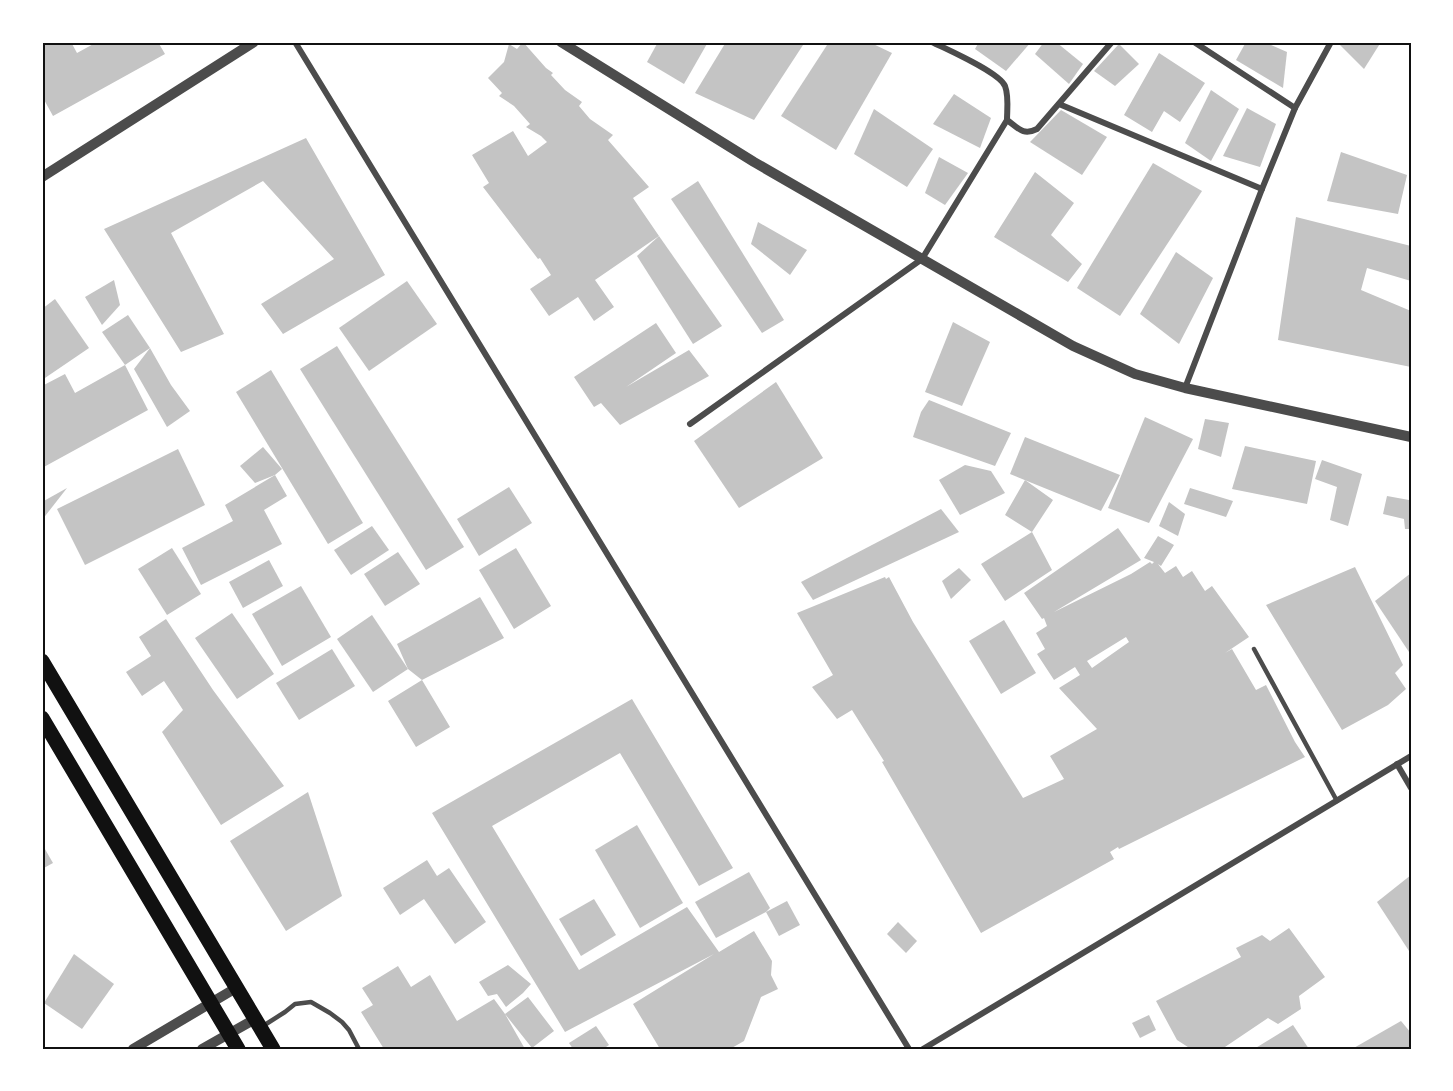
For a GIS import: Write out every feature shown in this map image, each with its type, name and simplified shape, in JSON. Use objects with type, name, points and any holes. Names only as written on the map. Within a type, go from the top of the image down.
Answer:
[{"type":"main road","points":[[42,661],[273,1049]]},
{"type":"main road","points":[[42,718],[238,1049]]},
{"type":"street","points":[[42,177],[254,42]]},
{"type":"street","points":[[295,42],[909,1049]]},
{"type":"street","points":[[561,42],[754,162],[1073,346],[1136,374],[1185,388],[1411,437]]},
{"type":"street","points":[[690,424],[922,259],[1007,120],[1007,94],[1005,85],[999,78],[932,42]]},
{"type":"street","points":[[1007,120],[1023,131],[1030,133],[1037,129],[1112,42]]},
{"type":"street","points":[[1194,42],[1295,108]]},
{"type":"street","points":[[1185,388],[1295,108],[1331,42]]},
{"type":"street","points":[[1059,104],[1262,189]]},
{"type":"street","points":[[923,1049],[1411,756]]},
{"type":"street","points":[[1397,764],[1411,788]]},
{"type":"street","points":[[133,1049],[236,988]]},
{"type":"street","points":[[202,1049],[229,1033],[258,1023]]},
{"type":"lane","points":[[1254,649],[1337,801]]},
{"type":"lane","points":[[258,1023],[285,1012],[295,1004],[311,1002],[342,1022],[359,1049]]},
{"type":"building","points":[[42,42],[71,42],[77,53],[97,42],[158,42],[165,54],[53,116],[42,96]]},
{"type":"building","points":[[523,42],[553,73],[551,75],[565,90],[582,102],[579,106],[590,119],[613,135],[608,140],[649,187],[633,198],[659,236],[595,280],[614,307],[594,321],[578,297],[549,316],[530,289],[551,275],[483,187],[489,183],[472,155],[513,131],[528,156],[547,142],[526,127],[530,124],[514,106],[499,96],[502,93],[488,78],[504,62],[509,44],[517,49]]},
{"type":"building","points":[[658,42],[708,42],[684,84],[647,62]]},
{"type":"building","points":[[726,42],[805,42],[754,120],[695,93]]},
{"type":"building","points":[[829,42],[869,42],[892,53],[836,150],[781,116]]},
{"type":"building","points":[[979,42],[1031,42],[1006,71],[975,49]]},
{"type":"building","points":[[1044,42],[1056,42],[1083,64],[1069,84],[1035,54]]},
{"type":"building","points":[[1246,42],[1264,42],[1287,52],[1283,88],[1236,60]]},
{"type":"building","points":[[1337,42],[1381,42],[1364,69]]},
{"type":"building","points":[[1119,44],[1139,64],[1115,86],[1094,71]]},
{"type":"building","points":[[1159,53],[1205,83],[1180,122],[1164,111],[1152,132],[1124,115]]},
{"type":"building","points":[[1211,90],[1239,109],[1211,161],[1185,143]]},
{"type":"building","points":[[954,94],[991,118],[980,148],[933,124]]},
{"type":"building","points":[[1247,108],[1276,124],[1260,167],[1223,156]]},
{"type":"building","points":[[874,109],[933,149],[907,187],[854,154]]},
{"type":"building","points":[[1061,110],[1107,137],[1082,175],[1030,142]]},
{"type":"building","points":[[306,138],[385,275],[283,334],[261,304],[334,259],[263,181],[171,233],[224,334],[181,352],[104,229]]},
{"type":"building","points":[[1341,152],[1407,175],[1398,214],[1327,201]]},
{"type":"building","points":[[939,157],[968,173],[945,205],[925,193]]},
{"type":"building","points":[[1153,163],[1202,191],[1120,316],[1077,288]]},
{"type":"building","points":[[1035,172],[1074,203],[1051,235],[1082,264],[1068,282],[994,237]]},
{"type":"building","points":[[698,181],[784,320],[762,333],[671,199]]},
{"type":"building","points":[[1296,217],[1411,246],[1411,281],[1367,268],[1361,290],[1411,311],[1411,367],[1278,340]]},
{"type":"building","points":[[758,222],[807,250],[790,275],[751,244]]},
{"type":"building","points":[[659,236],[722,326],[693,344],[637,256]]},
{"type":"building","points":[[1176,252],[1213,278],[1179,344],[1140,314]]},
{"type":"building","points":[[114,280],[120,305],[102,325],[85,297]]},
{"type":"building","points":[[407,281],[437,324],[369,371],[339,328]]},
{"type":"building","points":[[55,299],[89,348],[42,380],[42,309]]},
{"type":"building","points":[[128,315],[150,348],[125,365],[102,332]]},
{"type":"building","points":[[953,322],[990,342],[962,406],[925,392]]},
{"type":"building","points":[[656,323],[676,353],[626,387],[689,350],[709,376],[620,425],[601,403],[594,407],[574,377]]},
{"type":"building","points":[[337,346],[464,547],[426,570],[300,369]]},
{"type":"building","points":[[150,348],[171,385],[190,411],[167,427],[134,369]]},
{"type":"building","points":[[125,365],[148,410],[42,468],[42,386],[65,374],[75,393]]},
{"type":"building","points":[[271,370],[363,523],[328,544],[236,392]]},
{"type":"building","points":[[776,382],[823,458],[739,508],[694,441]]},
{"type":"building","points":[[929,400],[1011,433],[995,466],[913,437],[921,412]]},
{"type":"building","points":[[1145,417],[1193,439],[1149,523],[1108,508]]},
{"type":"building","points":[[1205,419],[1229,423],[1221,457],[1198,449]]},
{"type":"building","points":[[1025,437],[1120,475],[1101,511],[1010,474]]},
{"type":"building","points":[[1245,446],[1316,461],[1307,504],[1232,489]]},
{"type":"building","points":[[263,447],[282,469],[275,475],[255,483],[240,466]]},
{"type":"building","points":[[178,449],[205,505],[85,565],[57,509]]},
{"type":"building","points":[[1322,460],[1362,474],[1348,526],[1330,520],[1337,487],[1315,479]]},
{"type":"building","points":[[965,465],[991,471],[1005,493],[960,515],[939,480]]},
{"type":"building","points":[[275,475],[287,496],[264,510],[282,544],[201,585],[182,548],[233,521],[225,505]]},
{"type":"building","points":[[1025,480],[1053,500],[1032,532],[1005,515]]},
{"type":"building","points":[[509,487],[532,523],[479,556],[457,519]]},
{"type":"building","points":[[67,488],[42,520],[42,502]]},
{"type":"building","points":[[1190,488],[1233,501],[1226,517],[1184,504]]},
{"type":"building","points":[[1387,496],[1409,500],[1411,497],[1411,529],[1405,529],[1404,519],[1383,514]]},
{"type":"building","points":[[1169,502],[1185,514],[1178,536],[1159,526]]},
{"type":"building","points":[[941,509],[959,532],[813,600],[801,582]]},
{"type":"building","points":[[372,526],[389,550],[351,575],[334,550]]},
{"type":"building","points":[[1118,528],[1141,560],[1054,612],[1131,574],[1150,562],[1152,564],[1154,562],[1144,558],[1158,536],[1174,545],[1161,566],[1158,564],[1165,573],[1176,566],[1183,577],[1192,571],[1205,591],[1212,586],[1249,637],[1225,653],[1232,649],[1256,690],[1266,685],[1305,757],[1119,849],[1118,847],[1110,852],[1114,859],[981,933],[882,762],[884,761],[852,710],[837,719],[812,687],[833,675],[797,613],[889,577],[913,622],[1023,798],[1064,779],[1050,756],[1097,729],[1059,688],[1080,675],[1075,667],[1054,680],[1037,654],[1045,649],[1036,633],[1047,626],[1044,618],[1042,619],[1024,593]],"holes":[[[1126,637],[1129,642],[1092,668],[1087,661]]]},
{"type":"building","points":[[1032,532],[1052,570],[1005,601],[981,564]]},
{"type":"building","points":[[172,548],[201,594],[167,615],[138,569]]},
{"type":"building","points":[[516,548],[551,606],[514,629],[479,570]]},
{"type":"building","points":[[398,552],[420,584],[385,606],[364,574]]},
{"type":"building","points":[[269,560],[283,586],[243,608],[229,582]]},
{"type":"building","points":[[1355,567],[1403,665],[1395,673],[1406,689],[1388,705],[1342,730],[1266,605]]},
{"type":"building","points":[[959,568],[971,580],[951,599],[942,581]]},
{"type":"building","points":[[1411,573],[1411,655],[1375,601]]},
{"type":"building","points":[[301,586],[331,637],[282,666],[252,614]]},
{"type":"building","points":[[480,597],[504,638],[422,680],[408,669],[397,644]]},
{"type":"building","points":[[232,613],[274,674],[237,699],[195,638]]},
{"type":"building","points":[[372,615],[408,669],[373,692],[337,639]]},
{"type":"building","points":[[166,619],[213,690],[284,786],[221,825],[162,732],[183,710],[164,681],[142,696],[126,672],[151,656],[139,637]]},
{"type":"building","points":[[1004,620],[1036,673],[1001,694],[969,641]]},
{"type":"building","points":[[332,649],[355,686],[299,720],[276,683]]},
{"type":"building","points":[[422,680],[450,727],[416,747],[388,701]]},
{"type":"building","points":[[632,699],[733,868],[699,886],[620,753],[492,826],[579,970],[687,907],[719,952],[754,931],[772,961],[771,975],[778,989],[761,997],[744,1041],[730,1049],[660,1049],[633,1004],[714,954],[565,1032],[432,813]]},
{"type":"building","points":[[308,792],[342,896],[286,931],[230,841]]},
{"type":"building","points":[[637,825],[683,903],[640,928],[595,850]]},
{"type":"building","points":[[42,844],[53,863],[42,869]]},
{"type":"building","points":[[427,860],[437,876],[449,868],[486,922],[455,944],[424,899],[400,915],[383,888]]},
{"type":"building","points":[[749,872],[770,908],[716,938],[695,902]]},
{"type":"building","points":[[1411,875],[1411,954],[1377,902]]},
{"type":"building","points":[[594,899],[616,935],[581,956],[559,919]]},
{"type":"building","points":[[787,901],[800,925],[779,936],[766,912]]},
{"type":"building","points":[[898,922],[917,941],[906,953],[887,934]]},
{"type":"building","points":[[1289,928],[1325,977],[1299,996],[1301,1009],[1278,1024],[1268,1018],[1222,1049],[1191,1049],[1177,1040],[1156,1001],[1241,957],[1236,948],[1262,935],[1270,941]]},
{"type":"building","points":[[74,954],[114,984],[82,1029],[44,1003]]},
{"type":"building","points":[[508,965],[531,984],[506,1007],[497,994],[488,996],[479,982]]},
{"type":"building","points":[[398,966],[411,987],[430,975],[457,1021],[494,999],[525,1049],[384,1049],[361,1012],[373,1005],[362,988]]},
{"type":"building","points":[[528,997],[554,1031],[532,1048],[505,1014]]},
{"type":"building","points":[[1149,1015],[1156,1030],[1140,1038],[1132,1023]]},
{"type":"building","points":[[1401,1021],[1411,1033],[1411,1049],[1352,1049]]},
{"type":"building","points":[[1293,1025],[1309,1049],[1254,1049]]},
{"type":"building","points":[[596,1026],[609,1045],[603,1049],[573,1049],[569,1043]]}]
